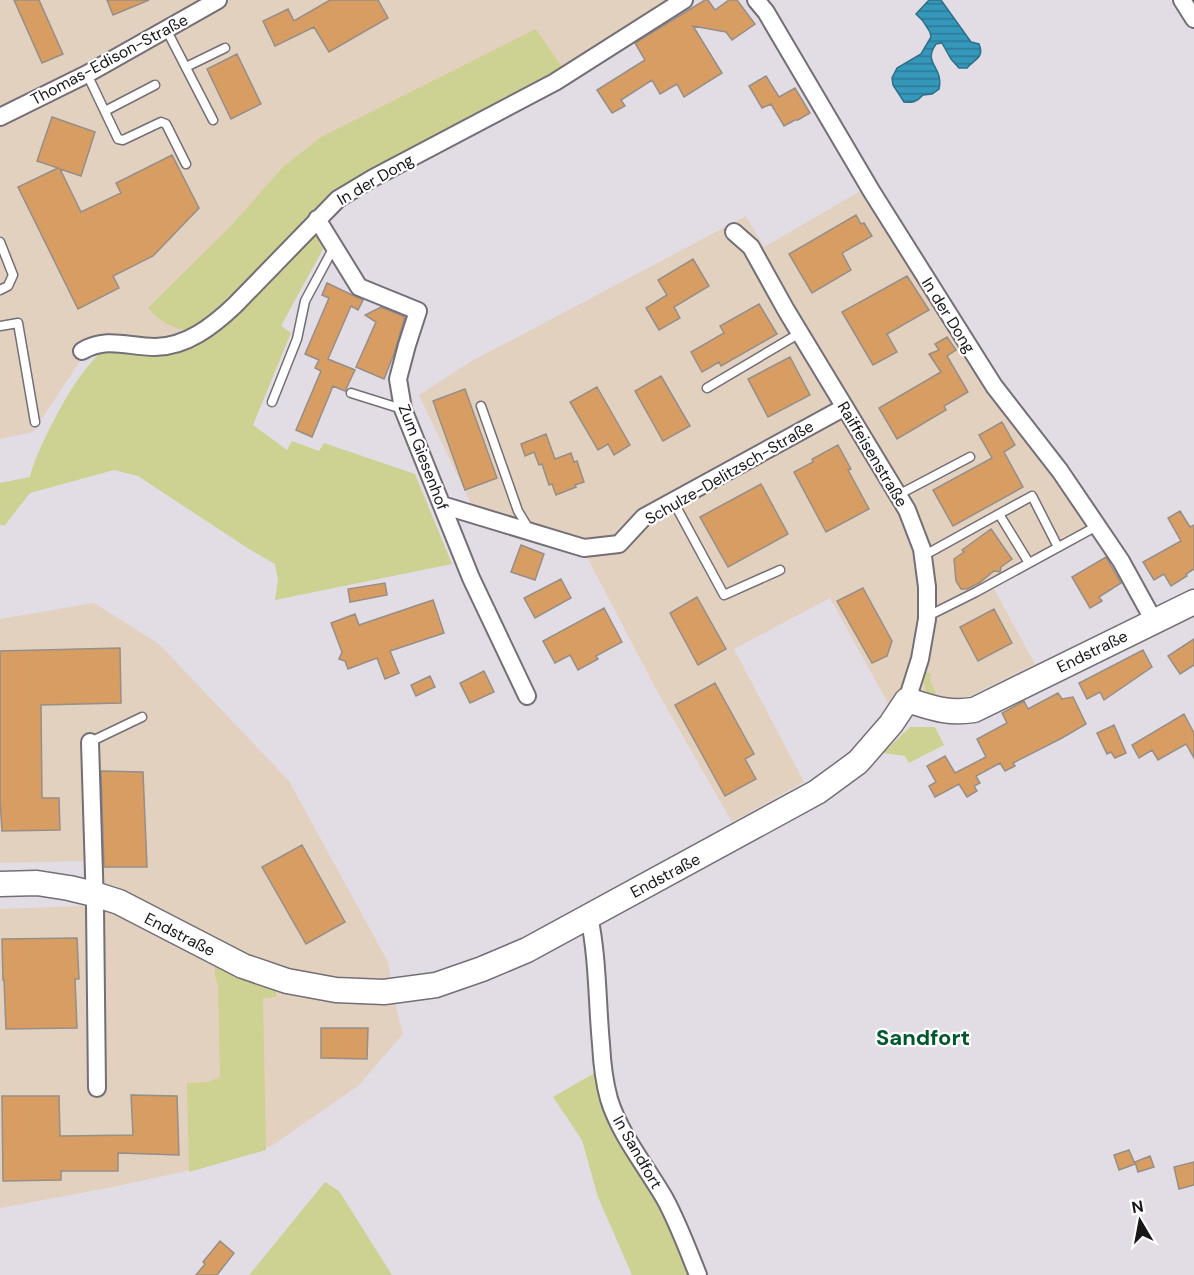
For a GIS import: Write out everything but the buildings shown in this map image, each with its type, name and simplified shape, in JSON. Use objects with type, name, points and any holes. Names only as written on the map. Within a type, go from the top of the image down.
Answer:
[{"type":"street","name":"Thomas-Edison-Straße","points":[[0,117],[87,74],[166,29],[195,9],[218,0]]},
{"type":"street","name":"In der Dong","points":[[82,351],[102,343],[156,347],[186,340],[200,333],[222,318],[338,199],[373,178],[555,82],[684,0]]},
{"type":"street","name":"In der Dong","points":[[756,0],[766,12],[872,192],[994,386],[1060,471],[1121,561],[1154,621]]},
{"type":"street","points":[[1182,0],[1194,20]]},
{"type":"street","name":"Zum Giesenhof","points":[[318,219],[359,287],[418,311],[398,379],[404,409],[471,578],[527,696]]},
{"type":"street","name":"Raiffeisenstraße","points":[[734,232],[751,248],[907,510],[922,549],[928,616],[920,658],[907,700]]},
{"type":"street","name":"Schulze-Delitzsch-Straße","points":[[531,532],[584,548],[619,544],[644,517],[844,406]]},
{"type":"street","points":[[442,505],[531,532]]},
{"type":"street","name":"Endstraße","points":[[0,884],[36,883],[69,888],[119,902],[243,966],[287,981],[336,990],[384,992],[436,985],[527,950],[817,792],[858,762],[891,724],[907,700],[939,711],[974,710],[1154,621],[1192,608]]},
{"type":"street","points":[[90,742],[97,1088]]},
{"type":"street","name":"In Sandfort","points":[[590,916],[596,962],[603,1075],[609,1100],[619,1124],[666,1201],[698,1275]]},
{"type":"lane","points":[[166,29],[213,120]]},
{"type":"lane","points":[[186,67],[225,48]]},
{"type":"lane","points":[[87,74],[118,139],[123,140],[161,122],[166,124],[186,164]]},
{"type":"lane","points":[[105,111],[155,85]]},
{"type":"lane","points":[[0,242],[13,275],[8,286],[0,290]]},
{"type":"lane","points":[[272,402],[297,339],[305,301],[334,246]]},
{"type":"lane","points":[[0,326],[18,323],[35,422]]},
{"type":"lane","points":[[707,388],[800,333]]},
{"type":"lane","points":[[351,393],[404,409]]},
{"type":"lane","points":[[481,406],[518,511],[531,532]]},
{"type":"lane","points":[[898,495],[970,457]]},
{"type":"lane","points":[[923,556],[1032,496],[1058,547]]},
{"type":"lane","points":[[673,501],[724,595],[780,570]]},
{"type":"lane","points":[[999,514],[1029,563]]},
{"type":"lane","points":[[928,616],[1097,526]]},
{"type":"lane","points":[[90,742],[142,717]]},
{"type":"shaded area","points":[[0,0],[675,0],[551,79],[373,178],[235,305],[156,357],[84,355],[33,432],[0,439]]},
{"type":"shaded area","points":[[864,189],[1088,531],[993,587],[1035,664],[960,701],[910,691],[889,705],[830,598],[734,649],[804,782],[732,822],[657,691],[588,559],[497,526],[482,527],[419,395],[470,362],[746,216],[764,247]]},
{"type":"shaded area","points":[[94,603],[159,644],[289,781],[388,962],[403,1034],[358,1086],[273,1145],[191,1170],[0,1208],[0,909],[84,906],[83,861],[0,863],[0,619]]},
{"type":"green space","points":[[536,29],[562,67],[372,168],[334,192],[207,320],[189,329],[178,328],[161,320],[148,308],[230,227],[283,167],[321,137]]},
{"type":"green space","points":[[315,233],[323,249],[281,326],[291,333],[253,425],[287,450],[292,441],[319,451],[324,443],[415,474],[452,564],[275,600],[278,580],[275,564],[138,476],[114,470],[30,493],[5,525],[0,525],[0,483],[30,477],[34,462],[64,402],[78,379],[104,349],[181,349]]},
{"type":"green space","points":[[925,672],[931,674],[930,681],[936,693],[932,698],[924,683]]},
{"type":"green space","points":[[910,727],[935,727],[944,745],[909,763],[905,756],[883,753]]},
{"type":"green space","points":[[215,965],[277,988],[276,997],[263,998],[266,1150],[189,1172],[187,1083],[208,1082],[220,1077],[218,985]]},
{"type":"green space","points":[[598,1071],[693,1275],[632,1275],[598,1197],[582,1140],[553,1097]]},
{"type":"green space","points":[[325,1182],[339,1191],[392,1275],[249,1275]]},
{"type":"water","points":[[929,0],[941,0],[971,42],[979,44],[981,52],[967,68],[959,68],[942,43],[936,44],[931,56],[939,75],[939,89],[914,101],[904,102],[893,85],[892,78],[897,68],[921,54],[931,37],[923,21],[916,14]]},
{"type":"district","name":"Sandfort","points":[[923,1037]]}]
